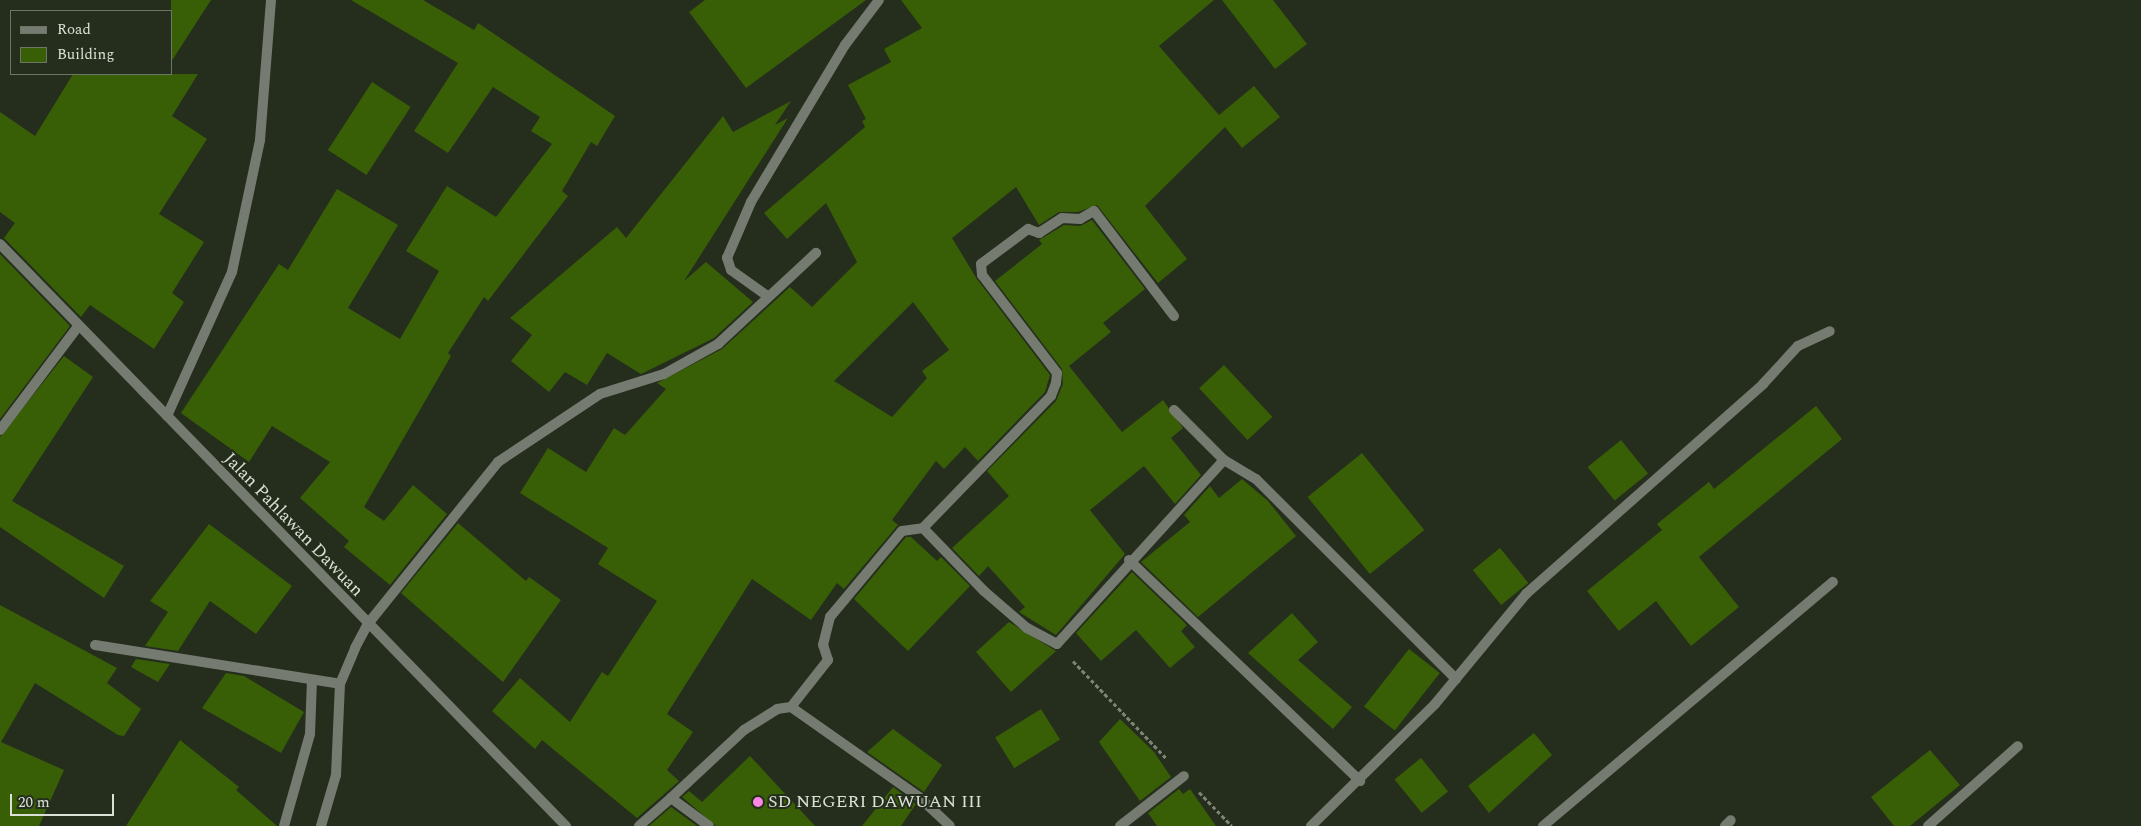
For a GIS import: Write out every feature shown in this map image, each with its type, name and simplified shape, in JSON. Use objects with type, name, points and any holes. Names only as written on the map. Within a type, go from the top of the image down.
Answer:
[{"type":"street","points":[[167,416],[232,272],[260,140],[271,0]]},
{"type":"street","points":[[766,295],[731,270],[727,258],[752,202],[845,46],[879,0]]},
{"type":"street","points":[[640,826],[744,730],[772,712],[791,708],[828,660],[823,645],[830,617],[902,530],[922,528],[1051,396],[1056,383],[1057,373],[982,275],[981,264],[1028,229],[1039,233],[1064,217],[1080,219],[1094,211],[1174,316]]},
{"type":"street","name":"Jalan Pahlawan Dawuan","points":[[0,244],[366,625],[566,826]]},
{"type":"street","points":[[321,826],[336,775],[336,684],[345,670],[366,625],[498,462],[600,394],[664,374],[718,344],[766,295],[816,253]]},
{"type":"street","points":[[0,430],[79,325]]},
{"type":"street","points":[[1311,826],[1360,781],[1456,679],[1526,594],[1763,384],[1798,346],[1830,331]]},
{"type":"street","points":[[1174,410],[1224,460],[1256,479],[1456,679]]},
{"type":"street","points":[[922,528],[984,591],[1027,628],[1057,644],[1128,560],[1159,535],[1224,460]]},
{"type":"street","points":[[1128,560],[1360,781]]},
{"type":"street","points":[[1543,826],[1833,582]]},
{"type":"street","points":[[95,645],[336,684]]},
{"type":"street","points":[[284,826],[310,734],[314,680]]},
{"type":"street","points":[[791,708],[919,797],[950,826]]},
{"type":"street","points":[[1928,826],[2018,746]]},
{"type":"street","points":[[1120,826],[1184,776]]},
{"type":"street","points":[[672,798],[709,826]]},
{"type":"path","points":[[1057,644],[1232,826]]},
{"type":"building","points":[[171,0],[211,0],[172,60],[172,10]]},
{"type":"building","points":[[351,0],[423,0],[474,30],[478,23],[615,116],[597,146],[591,142],[562,191],[568,196],[488,301],[484,297],[448,353],[451,356],[364,507],[384,521],[413,485],[447,514],[390,585],[344,547],[349,541],[300,498],[330,462],[272,426],[249,462],[181,413],[279,264],[288,270],[337,189],[398,225],[348,308],[400,339],[439,271],[406,251],[447,186],[496,217],[552,144],[531,131],[540,117],[493,87],[448,153],[414,131],[458,63]]},
{"type":"building","points":[[705,0],[866,0],[746,88],[689,12]]},
{"type":"building","points":[[901,0],[1214,0],[1159,46],[1219,115],[1254,86],[1280,117],[1242,148],[1225,127],[1145,206],[1187,259],[1158,283],[1097,205],[1078,212],[1059,212],[1039,225],[1016,187],[952,238],[977,279],[1050,375],[1045,392],[978,461],[965,447],[944,469],[936,461],[892,520],[898,525],[844,589],[837,583],[811,620],[752,579],[667,714],[693,732],[667,770],[679,781],[637,818],[542,740],[535,749],[492,711],[520,678],[570,722],[602,672],[608,676],[657,601],[598,564],[608,548],[520,493],[548,448],[586,472],[614,428],[625,435],[666,389],[657,383],[722,349],[790,287],[812,307],[857,262],[826,203],[787,239],[764,213],[865,127],[862,121],[866,119],[848,85],[891,62],[884,49],[922,28]],"holes":[[[913,302],[949,350],[922,371],[927,378],[892,417],[834,381]]]},
{"type":"building","points":[[1222,0],[1273,0],[1307,44],[1275,69]]},
{"type":"building","points":[[198,74],[172,116],[207,139],[159,214],[204,242],[172,293],[184,302],[154,349],[90,305],[81,317],[4,238],[15,223],[0,212],[0,112],[35,136],[72,75]]},
{"type":"building","points":[[372,82],[411,107],[366,175],[328,150]]},
{"type":"building","points":[[791,101],[775,125],[788,118],[684,281],[706,262],[753,302],[714,338],[641,374],[607,353],[587,385],[565,372],[549,392],[511,361],[532,335],[510,318],[617,227],[626,238],[723,116],[733,132]]},
{"type":"building","points":[[1092,220],[1145,289],[1103,323],[1111,332],[1069,366],[1122,432],[1163,400],[1183,428],[1171,438],[1201,475],[1175,504],[1144,466],[1090,510],[1125,554],[1056,635],[1019,612],[1025,607],[988,566],[979,576],[952,548],[1009,496],[987,471],[1056,401],[1063,384],[1062,369],[995,281],[1042,244],[1039,240],[1064,225],[1080,226]]},
{"type":"building","points":[[0,254],[70,326],[0,419]]},
{"type":"building","points":[[64,356],[93,377],[12,501],[124,566],[104,598],[0,527],[0,437]]},
{"type":"building","points":[[1224,365],[1272,417],[1248,440],[1199,388]]},
{"type":"building","points":[[1816,406],[1842,439],[1699,557],[1739,607],[1691,646],[1656,601],[1619,631],[1587,591],[1662,530],[1657,524],[1709,482],[1714,489]]},
{"type":"building","points":[[1621,440],[1648,473],[1615,500],[1588,467]]},
{"type":"building","points":[[1362,453],[1424,530],[1370,574],[1308,497]]},
{"type":"building","points":[[1242,479],[1268,501],[1296,536],[1198,617],[1141,562],[1190,522],[1184,515],[1210,486],[1219,498]]},
{"type":"building","points":[[458,523],[526,581],[529,577],[561,600],[503,682],[401,593]]},
{"type":"building","points":[[209,524],[292,586],[256,634],[210,601],[178,651],[145,646],[168,612],[150,601]]},
{"type":"building","points":[[906,537],[911,537],[937,561],[941,557],[970,586],[908,651],[854,599]]},
{"type":"building","points":[[1500,548],[1528,583],[1501,605],[1473,570]]},
{"type":"building","points":[[1132,572],[1187,625],[1181,631],[1195,647],[1170,668],[1136,630],[1101,661],[1076,633]]},
{"type":"building","points":[[0,605],[117,668],[107,683],[141,709],[124,736],[118,735],[35,683],[1,742],[64,770],[39,826],[0,826]]},
{"type":"building","points":[[1292,613],[1318,642],[1298,660],[1352,707],[1333,729],[1248,653]]},
{"type":"building","points":[[1009,622],[1056,651],[1011,692],[976,652]]},
{"type":"building","points":[[1409,649],[1440,673],[1395,731],[1364,707]]},
{"type":"building","points":[[136,659],[170,664],[158,682],[131,667]]},
{"type":"building","points":[[226,673],[244,676],[304,712],[281,753],[202,708]]},
{"type":"building","points":[[1041,709],[1060,740],[1014,768],[995,738]]},
{"type":"building","points":[[1120,719],[1154,752],[1171,777],[1140,801],[1099,742]]},
{"type":"building","points":[[893,729],[942,765],[924,792],[867,752]]},
{"type":"building","points":[[1534,733],[1552,755],[1489,813],[1468,786]]},
{"type":"building","points":[[180,740],[239,787],[236,790],[277,826],[126,826]]},
{"type":"building","points":[[1930,750],[1960,785],[1910,826],[1894,826],[1871,797]]},
{"type":"building","name":"SD NEGERI DAWUAN III","points":[[750,756],[815,826],[716,826],[682,797],[689,791],[702,802]]},
{"type":"building","points":[[1421,758],[1448,791],[1422,813],[1395,779]]},
{"type":"building","points":[[893,787],[916,804],[901,826],[862,826]]},
{"type":"building","points":[[1179,789],[1183,794],[1190,789],[1216,826],[1157,826],[1148,813]]},
{"type":"building","points":[[671,807],[697,826],[649,826]]},
{"type":"place","name":"SD NEGERI DAWUAN III","points":[[758,802]]}]
